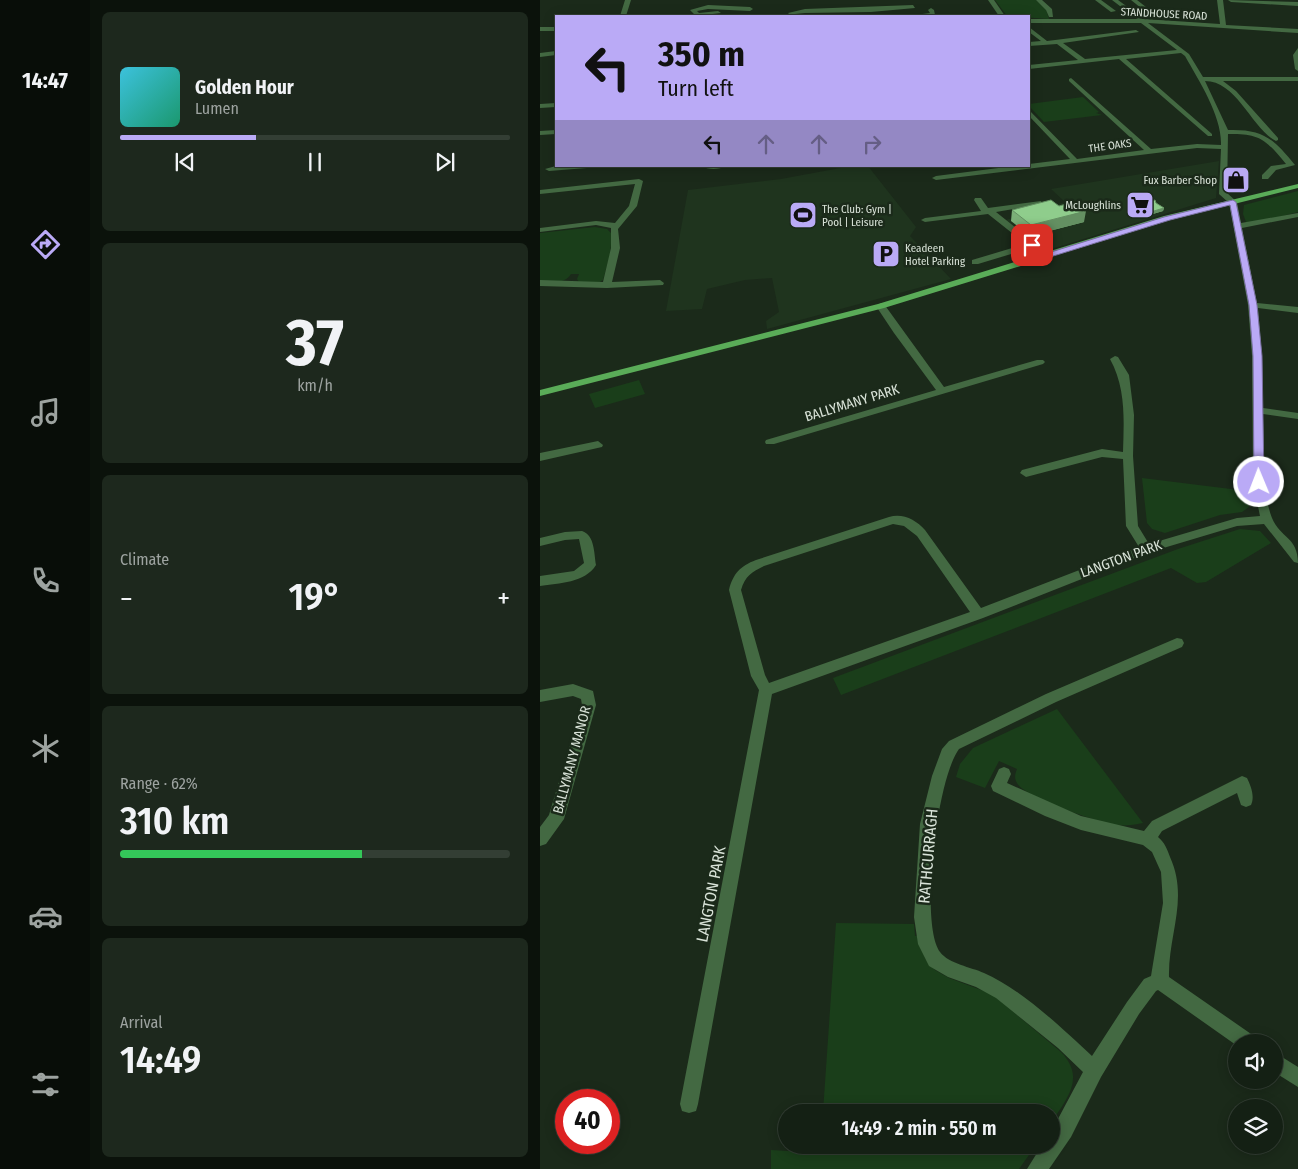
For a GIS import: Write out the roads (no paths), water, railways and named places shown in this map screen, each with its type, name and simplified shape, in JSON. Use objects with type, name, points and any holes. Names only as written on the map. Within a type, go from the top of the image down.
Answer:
[{"type":"main road","points":[[540,392],[881,306],[1167,218],[1298,186]]},
{"type":"street","points":[[623,15],[628,0]]},
{"type":"street","points":[[906,0],[917,15]]},
{"type":"street","points":[[991,0],[1001,15]]},
{"type":"street","points":[[1039,0],[1049,9],[1051,16]]},
{"type":"street","points":[[1098,0],[1113,11]]},
{"type":"street","points":[[1115,0],[1145,21],[1187,55],[1201,79],[1226,132],[1223,194],[1233,202],[1253,305],[1257,356],[1259,482],[1267,520],[1298,559]]},
{"type":"street","points":[[1134,0],[1158,17],[1223,24],[1242,23]]},
{"type":"street","points":[[1220,0],[1223,24]]},
{"type":"street","points":[[1231,0],[1298,4]]},
{"type":"street","points":[[849,5],[855,10]]},
{"type":"street","points":[[718,13],[698,15],[693,10],[708,7],[753,7],[743,15]]},
{"type":"street","points":[[793,15],[790,13],[913,7]]},
{"type":"street","name":"STANDHOUSE ROAD","points":[[1030,26],[1145,21],[1223,24],[1298,31]]},
{"type":"street","points":[[1030,26],[1045,42]]},
{"type":"street","points":[[540,29],[555,29]]},
{"type":"street","points":[[1030,44],[1136,32]]},
{"type":"street","points":[[1058,42],[1084,61]]},
{"type":"street","points":[[1298,50],[1296,55],[1298,70]]},
{"type":"street","points":[[1030,68],[1183,51]]},
{"type":"street","points":[[540,54],[555,53]]},
{"type":"street","points":[[1121,58],[1210,136]]},
{"type":"street","points":[[1201,79],[1298,79]]},
{"type":"street","points":[[1216,79],[1234,92],[1283,146]]},
{"type":"street","points":[[1071,80],[1150,152]]},
{"type":"street","points":[[540,106],[555,105]]},
{"type":"street","points":[[1030,113],[1076,162]]},
{"type":"street","points":[[540,133],[555,132]]},
{"type":"street","points":[[1226,132],[1250,132],[1266,136],[1291,165],[1274,168],[1265,177]]},
{"type":"street","name":"THE OAKS","points":[[1030,166],[1076,162],[1197,146],[1225,147]]},
{"type":"street","points":[[549,169],[574,167]]},
{"type":"street","name":"THE OAKS","points":[[936,178],[1018,167]]},
{"type":"street","points":[[540,192],[639,181],[636,202],[627,216],[614,229],[616,233],[615,254],[607,285]]},
{"type":"street","points":[[978,200],[987,211],[1032,245],[1050,255]]},
{"type":"street","points":[[925,220],[1038,203]]},
{"type":"street","points":[[1239,226],[1298,215]]},
{"type":"street","points":[[540,230],[596,223],[617,226]]},
{"type":"street","points":[[975,262],[1032,245]]},
{"type":"street","points":[[570,284],[575,274]]},
{"type":"street","points":[[540,283],[607,285],[660,283]]},
{"type":"street","points":[[1253,305],[1298,310]]},
{"type":"street","points":[[881,306],[896,331],[941,390]]},
{"type":"street","points":[[1115,359],[1124,375],[1129,415],[1128,456],[1132,526],[1146,549]]},
{"type":"street","name":"BALLYMANY PARK","points":[[770,442],[1040,362]]},
{"type":"street","points":[[1258,410],[1298,416]]},
{"type":"street","points":[[540,457],[598,445]]},
{"type":"street","points":[[1026,473],[1102,453],[1128,456]]},
{"type":"street","points":[[766,690],[758,676],[735,590],[738,579],[744,570],[760,563],[893,520],[903,520],[912,523],[921,533],[978,614]]},
{"type":"street","name":"LANGTON PARK","points":[[689,1104],[766,690],[978,614],[1146,549],[1236,522],[1267,520]]},
{"type":"street","points":[[540,542],[565,536],[582,535],[586,540],[590,565],[577,575],[540,581]]},
{"type":"street","name":"RATHCURRAGH","points":[[1094,1070],[1064,1042],[1002,992],[980,980],[954,971],[936,960],[926,944],[922,917],[928,824],[938,776],[947,754],[954,744],[1051,698],[1177,643]]},
{"type":"street","name":"BALLYMANY MANOR","points":[[540,696],[573,690],[588,695],[589,705],[556,819],[540,839]]},
{"type":"street","points":[[1004,774],[998,786],[1050,811],[1080,823],[1147,839],[1158,847],[1169,872],[1171,903],[1160,968],[1160,981]]},
{"type":"street","points":[[1147,839],[1157,826],[1242,783],[1246,800]]},
{"type":"street","points":[[1037,1169],[1064,1130],[1094,1070],[1133,1008],[1150,985],[1160,981]]},
{"type":"street","points":[[1160,981],[1236,1034]]},
{"type":"street","points":[[1283,1067],[1298,1078]]},
{"type":"place","name":"Fux Barber Shop","points":[[1236,180]]},
{"type":"place","name":"McLoughlins","points":[[1140,205]]},
{"type":"place","name":"The Club: Gym | Pool | Leisure","points":[[803,215]]},
{"type":"place","name":"Keadeen Hotel Parking","points":[[886,254]]}]
